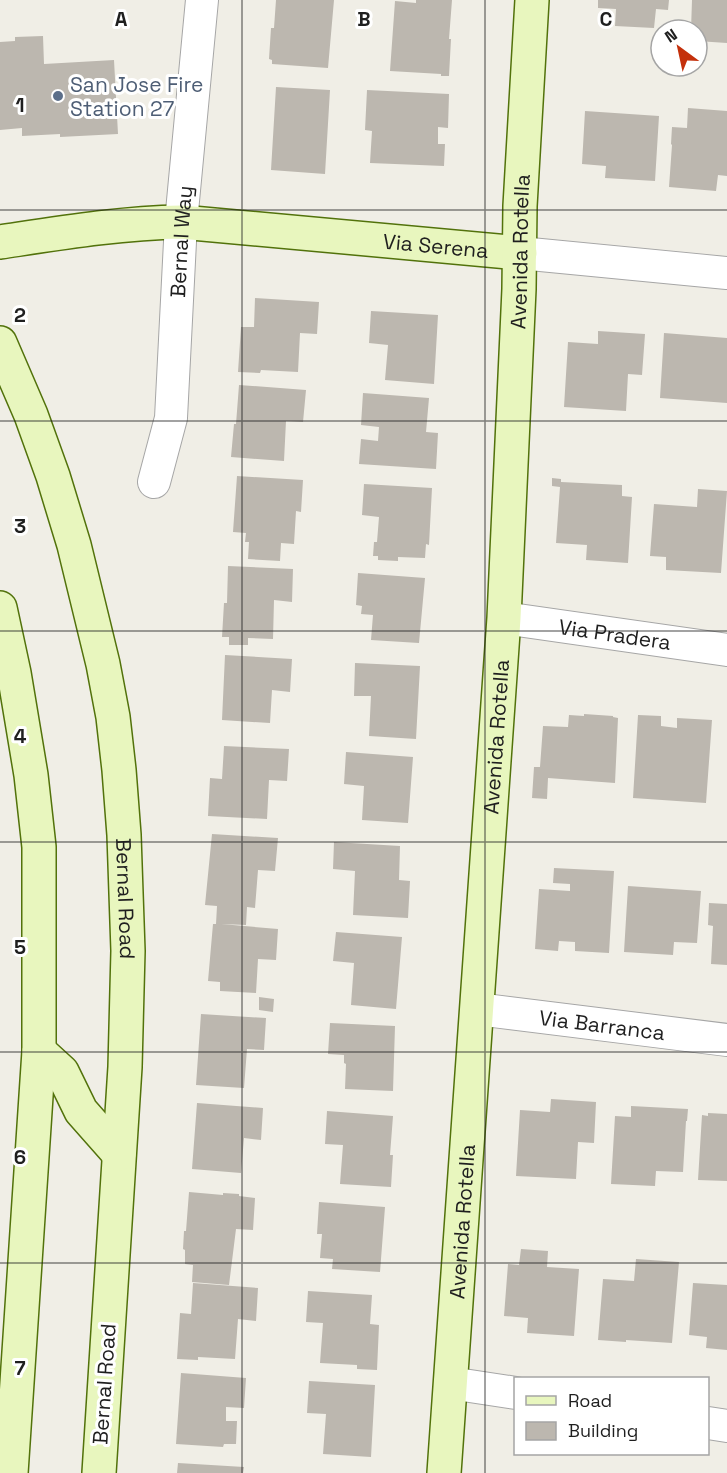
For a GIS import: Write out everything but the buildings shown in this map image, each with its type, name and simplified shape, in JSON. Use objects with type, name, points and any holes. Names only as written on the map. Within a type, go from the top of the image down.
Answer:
[{"type":"main road","name":"Avenida Rotella","points":[[444,1473],[504,618],[520,253],[520,206],[532,0]]},
{"type":"main road","name":"Via Serena","points":[[0,242],[142,222],[181,222],[520,253]]},
{"type":"main road","name":"Bernal Road","points":[[0,343],[31,415],[53,476],[88,599],[113,717],[124,835],[128,951],[125,1067],[99,1473]]},
{"type":"main road","points":[[0,608],[14,673],[31,775],[39,847],[39,1051],[11,1473]]},
{"type":"main road","points":[[39,1051],[62,1072],[81,1112],[119,1154]]},
{"type":"street","name":"Bernal Way","points":[[154,482],[171,418],[181,222],[202,0]]},
{"type":"street","name":"Via Serena","points":[[520,253],[727,273]]},
{"type":"street","name":"Via Pradera","points":[[504,618],[727,650]]},
{"type":"street","name":"Via Barranca","points":[[477,1009],[727,1040]]},
{"type":"street","points":[[450,1383],[514,1393]]},
{"type":"street","points":[[709,1423],[727,1426]]},
{"type":"place","name":"San Jose Fire Station 27","points":[[58,96]]}]
